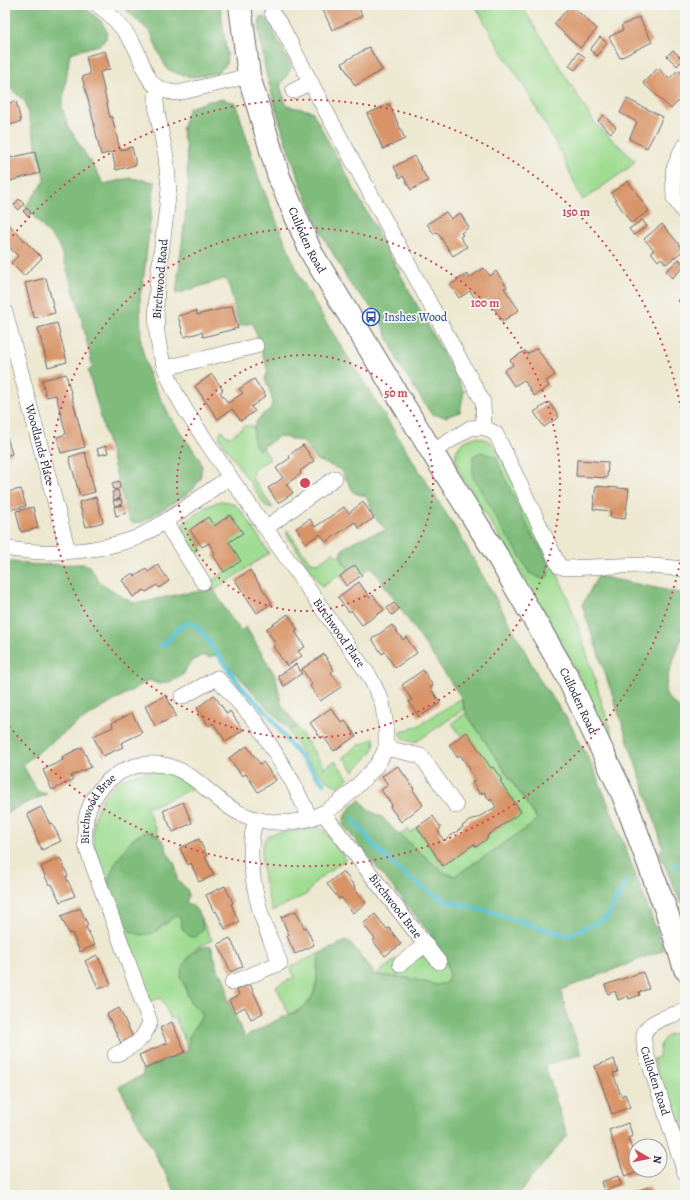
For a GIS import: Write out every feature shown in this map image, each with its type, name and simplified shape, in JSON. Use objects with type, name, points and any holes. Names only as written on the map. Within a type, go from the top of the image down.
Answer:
[{"type":"main road","name":"Culloden Road","points":[[240,5],[249,76],[279,177],[311,252],[432,452],[498,557],[567,676],[623,795],[667,913],[685,970]]},
{"type":"street","points":[[98,5],[116,21],[132,42],[146,75],[152,83],[168,92],[178,93],[249,76]]},
{"type":"street","points":[[272,13],[282,27],[483,402],[484,427]]},
{"type":"street","points":[[293,91],[311,82]]},
{"type":"street","name":"Birchwood Road","points":[[160,88],[156,96],[157,112],[166,157],[169,189],[157,287],[156,307],[160,352],[175,392],[230,477]]},
{"type":"street","points":[[685,146],[681,151],[673,171],[674,198],[685,214]]},
{"type":"street","name":"Woodlands Place","points":[[5,312],[8,339],[68,551]]},
{"type":"street","points":[[165,368],[256,346]]},
{"type":"street","points":[[432,452],[470,428],[484,427],[496,434],[559,566],[565,568],[642,565],[685,569]]},
{"type":"street","points":[[5,548],[32,552],[68,551],[108,546],[136,538],[165,522],[230,477]]},
{"type":"street","name":"Birchwood Place","points":[[230,477],[370,677],[382,702],[386,726],[386,748]]},
{"type":"street","points":[[266,528],[335,478]]},
{"type":"street","points":[[165,522],[203,582]]},
{"type":"street","name":"Birchwood Brae","points":[[182,696],[217,678],[256,723],[316,816],[426,944],[439,962]]},
{"type":"street","points":[[386,748],[421,756],[456,806]]},
{"type":"street","name":"Birchwood Brae","points":[[115,1055],[134,1046],[147,1030],[150,1022],[86,844],[85,828],[87,812],[95,796],[105,783],[116,773],[129,768],[143,765],[172,767],[186,774],[236,812],[256,820],[283,823],[298,822],[316,816],[332,808],[344,799],[376,766],[386,748]]},
{"type":"street","points":[[232,983],[280,963],[261,914],[254,882],[250,852],[256,820]]},
{"type":"street","points":[[400,964],[426,944]]},
{"type":"street","name":"Culloden Road","points":[[685,1011],[655,1022],[649,1026],[644,1033],[646,1056],[685,1173]]},
{"type":"green space","points":[[5,5],[82,5],[101,21],[107,31],[106,39],[99,45],[70,53],[62,107],[68,126],[104,184],[130,178],[155,182],[143,282],[140,295],[141,344],[149,376],[171,418],[199,458],[202,467],[200,479],[192,491],[143,522],[132,523],[128,518],[88,370],[93,368],[78,304],[59,245],[25,207],[45,181],[25,101],[5,84]]},
{"type":"green space","points":[[121,5],[220,5],[227,55],[226,65],[217,73],[193,77],[178,74],[167,69],[151,33]]},
{"type":"green space","points":[[475,5],[521,5],[594,122],[635,161],[630,167],[583,200],[560,151],[527,91],[497,44]]},
{"type":"green space","points":[[260,16],[266,18],[292,67],[280,86],[287,106],[312,111],[464,392],[460,412],[445,417],[431,414],[398,362],[383,326],[367,302],[352,287],[323,236],[302,187],[286,143],[266,73],[259,32]]},
{"type":"green space","points":[[223,99],[235,103],[259,179],[299,275],[321,314],[462,539],[540,680],[568,720],[590,761],[612,813],[664,950],[561,990],[568,1019],[582,1054],[545,1065],[567,1135],[518,1195],[177,1195],[119,1087],[143,1075],[143,1070],[186,1052],[189,1037],[203,1014],[190,1002],[180,977],[184,965],[190,956],[194,952],[204,947],[211,946],[219,972],[226,981],[228,1000],[245,1037],[281,1018],[299,1011],[313,997],[317,980],[317,966],[320,953],[348,940],[376,975],[408,978],[436,985],[446,983],[449,975],[447,964],[430,934],[343,825],[346,814],[359,799],[370,811],[382,817],[397,833],[443,872],[455,876],[530,826],[537,819],[466,713],[461,697],[372,567],[363,572],[357,572],[348,568],[343,563],[341,551],[351,543],[386,530],[376,519],[366,496],[354,493],[341,470],[315,459],[304,442],[279,436],[258,450],[254,442],[254,428],[261,416],[269,410],[272,405],[272,397],[265,379],[268,371],[253,324],[251,323],[239,326],[228,281],[224,279],[176,294],[188,184],[186,147],[182,132],[184,122],[189,108],[209,101]]},
{"type":"green space","points":[[244,426],[254,426],[253,437],[258,449],[263,448],[270,459],[253,470],[252,478],[273,508],[266,506],[220,439],[219,434],[222,430],[225,435],[231,437]]},
{"type":"green space","points":[[477,437],[485,439],[491,443],[501,455],[562,584],[582,638],[613,739],[626,771],[545,612],[459,472],[456,454],[460,445],[465,441]]},
{"type":"green space","points":[[481,452],[496,457],[516,503],[533,537],[541,548],[548,564],[548,576],[542,579],[529,573],[473,478],[473,456]]},
{"type":"green space","points":[[220,501],[231,503],[239,509],[269,553],[215,590],[210,582],[241,561],[229,542],[242,533],[231,515],[214,526],[208,518],[190,530],[203,550],[197,554],[183,533],[183,525],[204,508]]},
{"type":"green space","points":[[287,530],[310,562],[318,563],[333,552],[335,555],[341,555],[343,563],[349,569],[322,587],[287,535]]},
{"type":"green space","points":[[5,561],[36,565],[84,564],[90,566],[99,582],[133,603],[145,602],[179,594],[214,590],[225,609],[241,631],[246,627],[276,677],[281,703],[297,727],[289,730],[223,660],[215,655],[209,658],[204,655],[188,665],[183,675],[173,681],[159,684],[149,680],[77,723],[28,760],[23,765],[37,791],[47,794],[5,813]]},
{"type":"green space","points":[[598,576],[685,594],[685,629],[669,672],[665,691],[668,698],[679,708],[685,710],[685,904],[680,901],[659,852],[663,848],[654,818],[582,605]]},
{"type":"green space","points":[[461,698],[464,709],[419,740],[413,742],[408,741],[399,733],[418,726]]},
{"type":"green space","points":[[466,713],[537,819],[530,826],[455,876],[443,872],[400,835],[408,829],[411,833],[417,827],[443,866],[474,844],[476,847],[488,838],[487,836],[521,812],[500,781],[501,780],[467,733],[461,736],[452,723]]},
{"type":"green space","points":[[297,727],[325,768],[335,761],[348,778],[339,787],[326,780],[301,751],[289,732],[289,730]]},
{"type":"green space","points":[[374,738],[375,743],[372,752],[354,771],[343,757],[357,746]]},
{"type":"green space","points":[[145,772],[165,773],[183,780],[194,788],[147,808],[159,837],[156,834],[110,891],[95,850],[93,835],[94,818],[101,801],[112,787],[125,778]]},
{"type":"green space","points":[[316,827],[324,831],[346,859],[316,881],[307,894],[272,911],[263,871],[262,849],[265,840],[274,833]]},
{"type":"green space","points":[[147,831],[158,836],[164,842],[168,854],[176,866],[177,881],[186,887],[188,895],[186,903],[190,904],[196,909],[203,929],[196,937],[190,937],[183,930],[180,918],[176,915],[151,934],[140,935],[130,931],[120,922],[110,891],[108,879],[115,864],[126,847],[135,837]]},
{"type":"green space","points":[[176,915],[180,918],[183,930],[203,929],[201,918],[212,940],[195,949],[188,958],[180,977],[190,1002],[203,1014],[189,1037],[188,1048],[175,1017],[171,1019],[161,998],[151,1001],[148,999],[122,923],[137,933],[150,934],[162,927]]},
{"type":"green space","points":[[320,953],[315,990],[312,997],[307,1004],[289,1014],[276,986],[295,977],[290,967]]},
{"type":"green space","points":[[424,956],[446,961],[450,975],[446,983],[436,985],[408,978],[376,975],[395,960]]},
{"type":"green space","points":[[676,1033],[685,1033],[685,1151],[653,1059],[659,1057],[663,1040]]},
{"type":"building","points":[[318,5],[351,5],[352,7],[358,5],[362,16],[332,30],[323,10],[325,9],[324,6],[319,8]]},
{"type":"building","points":[[571,5],[597,29],[580,48],[554,24]]},
{"type":"building","points":[[639,17],[652,42],[620,58],[609,37],[623,30],[621,26]]},
{"type":"building","points":[[600,37],[607,43],[597,56],[590,50]]},
{"type":"building","points":[[369,47],[382,70],[355,86],[342,63]]},
{"type":"building","points":[[673,50],[683,60],[677,66],[667,56]]},
{"type":"building","points":[[105,51],[110,69],[100,72],[110,117],[112,117],[120,150],[132,147],[136,165],[116,170],[112,152],[101,155],[82,77],[90,74],[86,56]]},
{"type":"building","points":[[578,52],[585,57],[575,70],[569,66]]},
{"type":"building","points":[[658,68],[669,79],[678,70],[685,76],[685,94],[671,109],[643,83]]},
{"type":"building","points":[[627,99],[663,117],[647,148],[629,139],[637,122],[620,113]]},
{"type":"building","points":[[16,101],[21,122],[5,126],[5,104]]},
{"type":"building","points":[[389,104],[405,139],[383,149],[367,114]]},
{"type":"building","points":[[603,115],[616,127],[611,133],[598,121]]},
{"type":"building","points":[[35,152],[40,173],[6,182],[5,159]]},
{"type":"building","points":[[414,156],[428,181],[411,190],[403,176],[400,178],[394,167]]},
{"type":"building","points":[[628,181],[649,211],[631,223],[611,193]]},
{"type":"building","points":[[19,199],[24,204],[19,210],[14,205]]},
{"type":"building","points":[[27,208],[31,213],[28,216],[23,211]]},
{"type":"building","points":[[446,212],[451,219],[460,213],[469,227],[461,233],[463,235],[460,237],[467,247],[453,256],[437,232],[434,234],[427,224]]},
{"type":"building","points":[[642,220],[647,226],[634,235],[629,229]]},
{"type":"building","points":[[5,221],[42,258],[24,276],[11,263],[18,256],[5,243]]},
{"type":"building","points":[[662,224],[684,250],[666,264],[661,258],[658,261],[651,252],[654,250],[644,239]]},
{"type":"building","points":[[679,259],[685,266],[672,278],[666,271]]},
{"type":"building","points":[[484,268],[490,276],[496,271],[507,287],[504,288],[519,310],[503,321],[488,300],[480,305],[470,291],[459,298],[450,285],[467,274],[469,278]]},
{"type":"building","points":[[46,278],[55,313],[34,318],[25,283]]},
{"type":"building","points":[[685,294],[685,308],[678,301]]},
{"type":"building","points":[[232,306],[238,328],[203,337],[202,332],[184,337],[178,316],[196,311],[197,315]]},
{"type":"building","points":[[57,323],[67,362],[48,367],[38,328]]},
{"type":"building","points":[[537,348],[555,375],[546,381],[549,386],[534,396],[524,380],[514,386],[504,371],[513,365],[510,360],[525,351],[527,354]]},
{"type":"building","points":[[66,374],[85,447],[61,453],[57,437],[66,434],[56,395],[46,397],[42,380]]},
{"type":"building","points":[[212,374],[223,390],[220,392],[228,403],[243,393],[239,389],[254,379],[266,396],[251,407],[255,411],[241,421],[232,409],[218,419],[195,386]]},
{"type":"building","points":[[549,402],[559,417],[544,427],[534,412]]},
{"type":"building","points":[[5,437],[7,437],[12,454],[5,456]]},
{"type":"building","points":[[303,445],[314,461],[300,471],[301,474],[286,484],[293,493],[278,503],[268,488],[283,478],[276,468],[290,458],[289,455]]},
{"type":"building","points":[[106,446],[108,453],[99,455],[97,449]]},
{"type":"building","points":[[85,452],[95,492],[80,496],[69,457]]},
{"type":"building","points":[[577,460],[608,462],[607,478],[576,476]]},
{"type":"building","points":[[119,481],[120,488],[114,490],[112,483]]},
{"type":"building","points":[[5,486],[7,492],[21,489],[26,506],[5,511]]},
{"type":"building","points":[[596,486],[629,489],[625,519],[610,517],[611,511],[593,509]]},
{"type":"building","points":[[118,490],[120,498],[114,500],[112,492]]},
{"type":"building","points":[[96,497],[103,522],[86,527],[79,502]]},
{"type":"building","points":[[121,499],[122,504],[115,506],[113,501]]},
{"type":"building","points":[[363,502],[374,518],[359,528],[355,522],[326,542],[320,534],[306,543],[296,528],[310,519],[315,527],[344,507],[349,513]]},
{"type":"building","points":[[123,505],[126,513],[116,516],[114,507]]},
{"type":"building","points":[[33,507],[38,528],[21,532],[16,511]]},
{"type":"building","points":[[230,515],[243,533],[229,542],[241,561],[224,572],[213,555],[215,553],[209,543],[202,547],[190,530],[208,517],[214,526]]},
{"type":"building","points":[[158,565],[169,581],[159,588],[157,585],[146,592],[144,590],[133,597],[122,580],[133,573],[135,576],[146,569],[148,572]]},
{"type":"building","points":[[355,565],[362,575],[346,586],[340,576]]},
{"type":"building","points":[[250,570],[272,603],[257,613],[235,580]]},
{"type":"building","points":[[359,582],[370,598],[373,595],[384,610],[362,625],[351,610],[349,612],[338,597]]},
{"type":"building","points":[[394,603],[399,609],[392,615],[387,608]]},
{"type":"building","points":[[288,614],[298,630],[295,631],[305,647],[298,651],[302,656],[287,666],[273,646],[276,644],[266,629]]},
{"type":"building","points":[[392,625],[403,640],[406,637],[417,653],[395,668],[385,652],[382,654],[372,639]]},
{"type":"building","points":[[324,654],[334,670],[331,672],[341,687],[320,701],[310,686],[312,684],[302,669]]},
{"type":"building","points":[[296,664],[302,673],[284,686],[278,676]]},
{"type":"building","points":[[423,670],[433,686],[430,687],[440,703],[419,717],[409,702],[412,700],[402,685]]},
{"type":"building","points":[[166,695],[176,716],[155,726],[145,706]]},
{"type":"building","points":[[214,695],[227,714],[230,711],[243,730],[226,742],[213,723],[209,726],[197,708]]},
{"type":"building","points":[[331,708],[342,723],[345,721],[356,736],[334,751],[323,736],[321,738],[310,723]]},
{"type":"building","points":[[132,713],[142,733],[121,743],[123,747],[103,756],[93,736],[113,727],[112,723]]},
{"type":"building","points":[[467,732],[491,768],[493,767],[502,780],[500,781],[521,812],[487,836],[488,838],[476,847],[474,844],[443,866],[417,827],[433,816],[441,828],[438,831],[444,841],[474,818],[475,819],[496,807],[484,792],[480,794],[472,782],[476,780],[470,769],[460,755],[457,757],[449,745]]},
{"type":"building","points":[[247,746],[260,764],[263,762],[276,780],[258,792],[246,774],[242,776],[229,758]]},
{"type":"building","points":[[82,747],[91,767],[71,776],[73,780],[52,790],[43,770],[63,760],[62,757]]},
{"type":"building","points":[[398,766],[423,805],[401,822],[390,807],[392,805],[381,790],[388,785],[382,776]]},
{"type":"building","points":[[183,802],[192,823],[173,832],[163,811]]},
{"type":"building","points":[[41,807],[50,824],[52,823],[61,841],[42,850],[27,814]]},
{"type":"building","points":[[199,839],[214,875],[199,882],[191,863],[188,865],[180,848]]},
{"type":"building","points":[[60,858],[68,876],[66,877],[75,896],[60,902],[52,884],[49,885],[41,867]]},
{"type":"building","points":[[343,871],[366,903],[353,913],[341,897],[339,899],[327,884]]},
{"type":"building","points":[[225,886],[233,903],[231,904],[239,922],[225,929],[216,911],[214,912],[206,895]]},
{"type":"building","points":[[80,908],[88,925],[86,927],[95,945],[80,952],[72,933],[69,934],[61,916]]},
{"type":"building","points":[[296,911],[304,928],[306,927],[314,945],[295,954],[281,917]]},
{"type":"building","points":[[375,914],[387,929],[389,928],[401,944],[385,956],[373,941],[375,939],[363,924]]},
{"type":"building","points":[[230,938],[243,966],[231,972],[218,944]]},
{"type":"building","points":[[97,955],[111,984],[99,989],[85,961]]},
{"type":"building","points":[[643,972],[649,989],[639,992],[640,995],[629,999],[628,996],[618,1000],[615,991],[608,994],[605,985]]},
{"type":"building","points":[[250,984],[263,1013],[251,1019],[245,1007],[235,1012],[229,1000],[239,995],[237,990]]},
{"type":"building","points":[[119,1008],[133,1037],[121,1043],[107,1014]]},
{"type":"building","points":[[172,1022],[185,1052],[145,1069],[139,1055],[167,1043],[160,1028]]},
{"type":"building","points":[[614,1059],[618,1072],[613,1073],[621,1096],[625,1094],[630,1107],[612,1114],[595,1066]]},
{"type":"building","points":[[628,1123],[633,1136],[628,1138],[628,1176],[625,1177],[609,1130]]},
{"type":"building","points":[[618,1176],[621,1185],[604,1191],[601,1182]]},
{"type":"building","points":[[649,1187],[652,1195],[631,1195],[630,1193]]},
{"type":"waterway","points":[[161,645],[168,641],[175,631],[186,623],[193,623],[202,632],[241,687],[271,717],[288,742],[324,784]]},
{"type":"waterway","points":[[353,819],[377,849],[404,874],[443,900],[487,911],[567,936],[607,918],[626,882]]},
{"type":"waterway","points":[[675,866],[685,862]]},
{"type":"place","name":"Inshes Wood","points":[[371,317]]}]
